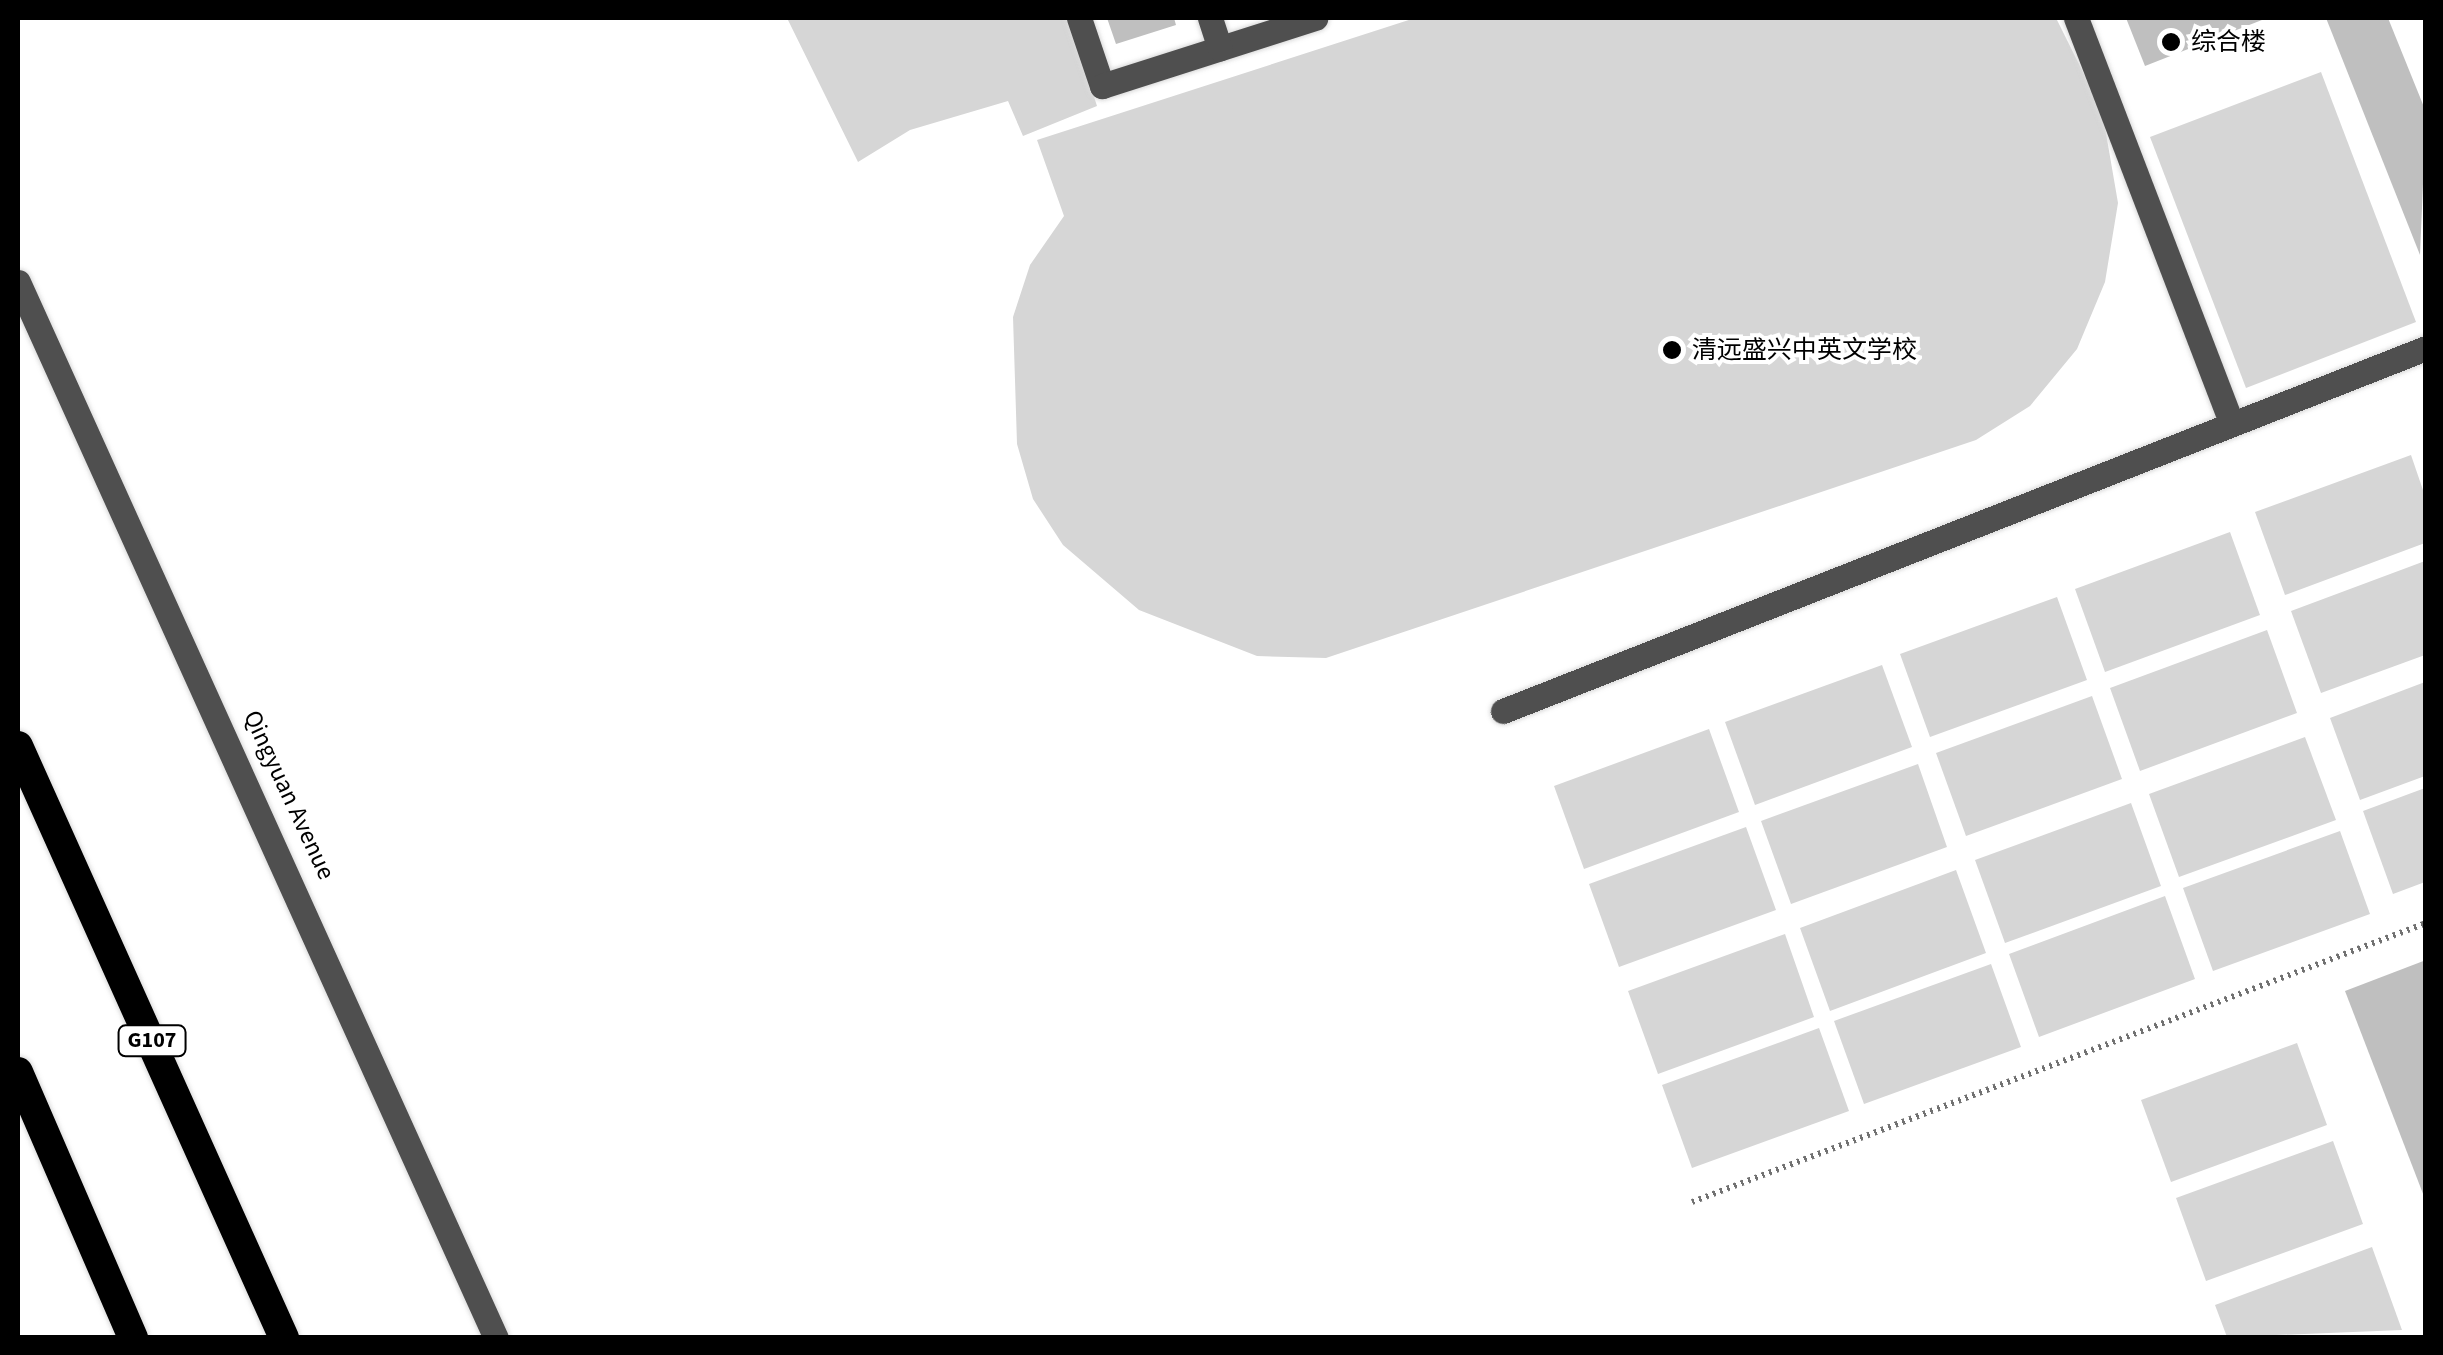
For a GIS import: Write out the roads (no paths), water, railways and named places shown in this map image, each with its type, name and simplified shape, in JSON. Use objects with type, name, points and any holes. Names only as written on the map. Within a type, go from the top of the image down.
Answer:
[{"type":"highway","name":"G107","points":[[18,746],[284,1338]]},
{"type":"highway","points":[[18,1072],[133,1338]]},
{"type":"street","points":[[1079,18],[1102,86],[1315,18]]},
{"type":"street","points":[[1210,18],[1220,48]]},
{"type":"street","points":[[2076,18],[2232,422]]},
{"type":"street","name":"Qingyuan Avenue","points":[[18,282],[496,1338]]},
{"type":"street","points":[[1503,711],[2426,348]]},
{"type":"place","name":"综合楼","points":[[2171,42]]},
{"type":"place","name":"清远盛兴中英文学校","points":[[1672,350]]}]
